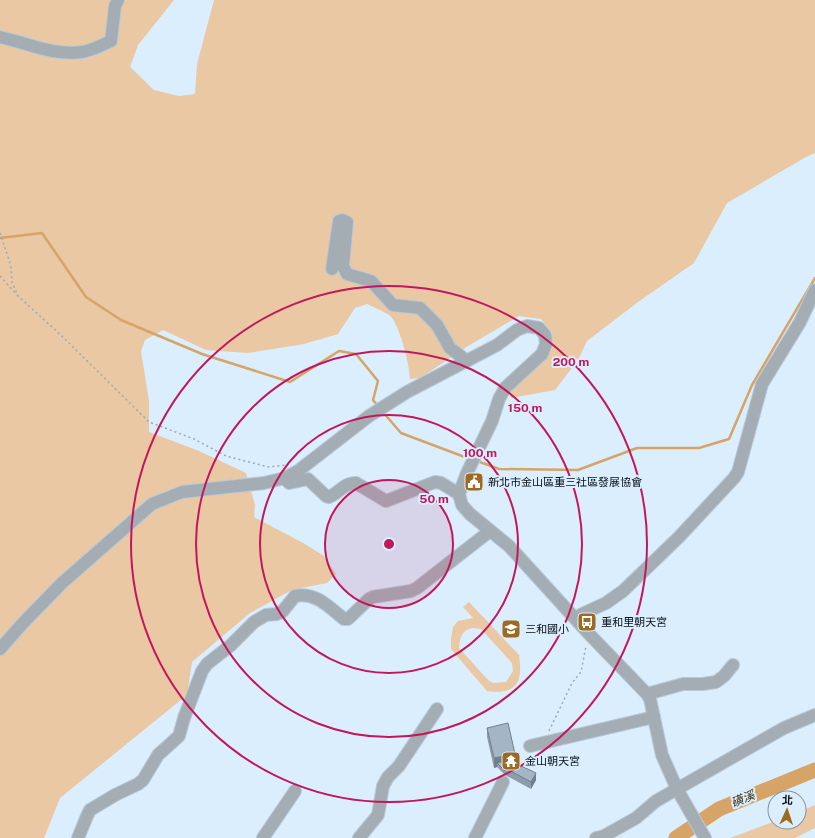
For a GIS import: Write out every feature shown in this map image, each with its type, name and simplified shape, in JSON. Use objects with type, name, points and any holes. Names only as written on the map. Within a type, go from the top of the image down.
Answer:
[{"type":"street","points":[[0,37],[43,50],[83,52],[111,41],[115,6],[118,0]]},
{"type":"street","points":[[332,269],[340,221],[343,220],[347,222],[343,266],[347,274],[371,281],[393,305],[420,308],[437,325],[450,348],[467,361]]},
{"type":"street","points":[[576,618],[606,603],[623,591],[679,537],[734,478],[738,472],[762,384],[800,322],[815,290]]},
{"type":"street","points":[[0,649],[62,583],[152,504],[182,492],[264,483],[285,478],[298,471],[369,416],[407,392],[497,345],[517,330],[527,326],[539,328],[545,335],[546,344],[542,354],[505,388],[499,399],[492,421],[473,460],[459,494],[462,505],[470,514],[509,546],[590,635],[647,694],[650,699],[662,755],[678,791],[705,838]]},
{"type":"street","points":[[285,478],[289,483],[308,479],[329,497],[348,484],[353,483],[356,483],[386,501],[435,482],[441,483],[459,494]]},
{"type":"street","points":[[78,838],[86,816],[90,810],[143,780],[158,755],[179,736],[186,711],[202,672],[207,664],[231,645],[254,622],[266,615],[282,612],[295,596],[302,595],[318,598],[344,619],[348,619],[373,597],[411,591],[417,588],[490,531]]},
{"type":"street","points":[[647,694],[683,684],[703,684],[716,682],[724,676],[733,665]]},
{"type":"street","points":[[359,838],[378,815],[383,786],[388,777],[399,766],[437,709]]},
{"type":"street","points":[[596,838],[604,836],[636,818],[656,801],[678,791],[784,728],[815,715]]},
{"type":"street","points":[[530,746],[654,717]]},
{"type":"street","points":[[475,838],[504,782]]},
{"type":"street","points":[[263,838],[294,791]]},
{"type":"path","points":[[0,233],[11,266],[12,282],[18,296]]},
{"type":"path","points":[[0,276],[18,296],[64,338],[149,422],[194,439],[226,456],[268,468],[289,464]]},
{"type":"path","points":[[548,733],[572,683],[581,672],[590,635]]},
{"type":"shaded area","points":[[0,0],[174,0],[138,45],[130,67],[154,90],[179,96],[195,94],[197,64],[214,0],[815,0],[815,153],[727,203],[694,263],[638,302],[587,341],[578,360],[555,390],[511,398],[509,392],[552,345],[552,333],[541,319],[519,316],[468,346],[420,378],[410,379],[404,347],[392,318],[381,310],[367,304],[355,308],[338,334],[304,344],[248,353],[206,350],[163,330],[145,340],[141,351],[149,401],[149,432],[199,451],[246,473],[255,505],[254,517],[305,544],[324,556],[336,574],[327,583],[292,590],[250,613],[192,662],[187,695],[60,798],[44,838],[0,838]]},
{"type":"shaded area","points":[[469,602],[519,655],[519,678],[517,683],[511,689],[497,692],[487,691],[451,649],[453,627],[458,621],[473,618],[463,607]],"holes":[[[472,628],[481,629],[512,663],[513,671],[506,682],[494,683],[489,681],[459,648],[461,638],[465,631]]]},
{"type":"shaded area","points":[[815,805],[815,828],[795,838],[730,838],[767,824],[767,830],[807,830],[807,808]]},
{"type":"building","points":[[508,723],[515,754],[494,758],[487,728]]},
{"type":"building","points":[[513,759],[515,764],[505,768],[505,771],[497,763]]},
{"type":"building","points":[[515,763],[536,773],[531,782],[505,768]]},
{"type":"waterway","points":[[0,238],[42,233],[86,297],[121,320],[202,354],[290,382],[339,351],[356,354],[378,381],[373,400],[378,406]]},
{"type":"waterway","points":[[477,461],[499,469],[578,470],[637,448],[699,448],[729,439],[752,385],[815,278]]},
{"type":"waterway","points":[[382,411],[401,433],[470,459]]},
{"type":"waterway","name":"磺溪","points":[[676,838],[719,809],[815,770]]},
{"type":"place","name":"新北市金山區重三社區發展協會","points":[[474,482]]},
{"type":"place","name":"重和里朝天宮","points":[[587,622]]},
{"type":"place","name":"三和國小","points":[[511,629]]},
{"type":"place","name":"金山朝天宮","points":[[511,761]]}]
